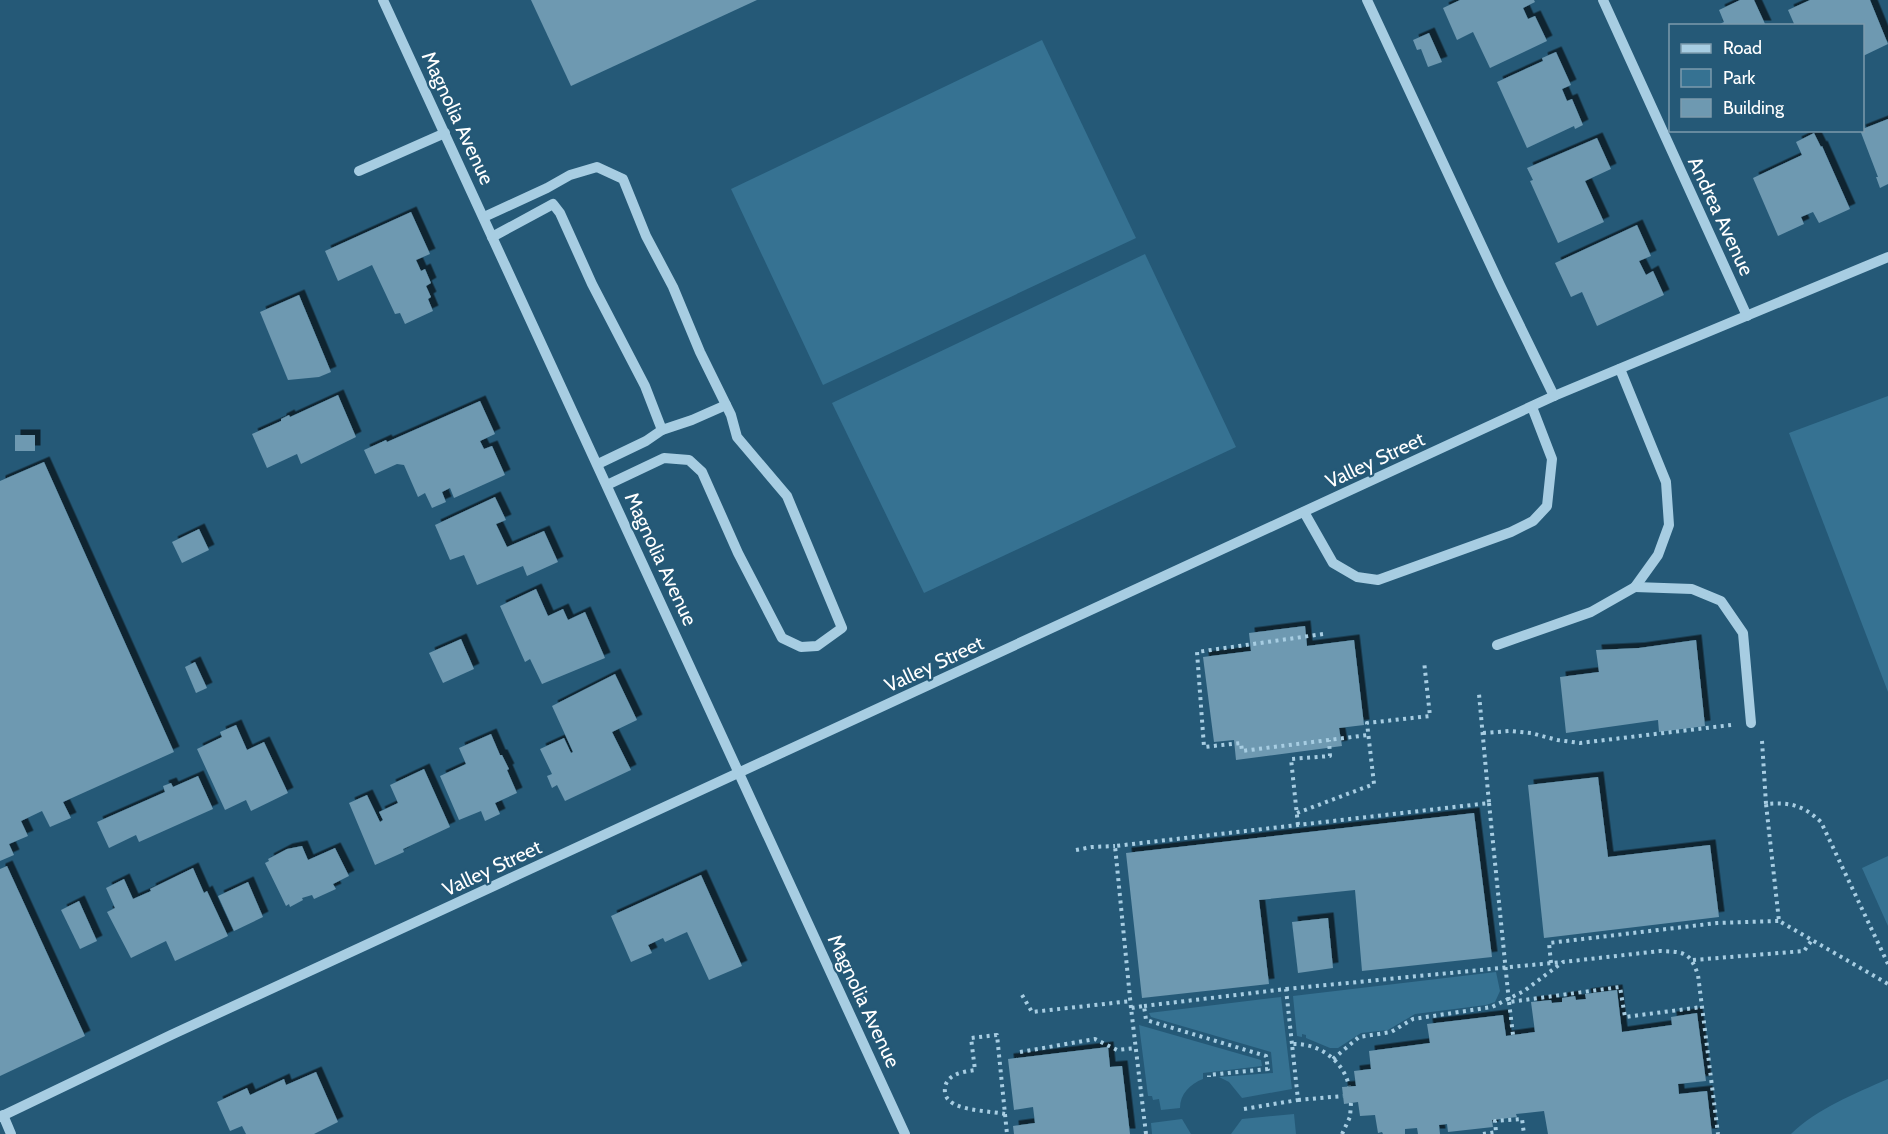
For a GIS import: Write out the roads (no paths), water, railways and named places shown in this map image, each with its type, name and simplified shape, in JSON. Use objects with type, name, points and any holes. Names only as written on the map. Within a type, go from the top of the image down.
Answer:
[{"type":"street","name":"Magnolia Avenue","points":[[383,0],[905,1134]]},
{"type":"street","points":[[1367,0],[1554,396]]},
{"type":"street","name":"Andrea Avenue","points":[[1603,0],[1747,316]]},
{"type":"street","points":[[359,171],[445,133]]},
{"type":"street","points":[[484,218],[570,175],[597,167],[623,179],[646,236],[673,287],[700,352],[726,405],[737,437],[787,496],[842,628],[818,646],[801,647],[782,638],[738,553],[702,472],[689,460],[664,458],[607,485]]},
{"type":"street","points":[[492,237],[553,204],[645,386],[662,430]]},
{"type":"street","name":"Valley Street","points":[[1,1116],[171,1035],[1554,396],[1888,257]]},
{"type":"street","points":[[1497,645],[1591,612],[1635,587],[1658,555],[1669,525],[1666,482],[1620,369]]},
{"type":"street","points":[[597,464],[646,441],[662,430],[726,405]]},
{"type":"street","points":[[1304,512],[1333,563],[1357,577],[1378,580],[1511,532],[1533,521],[1547,506],[1552,459],[1532,407]]},
{"type":"street","points":[[1635,587],[1692,589],[1721,601],[1743,633],[1751,723]]},
{"type":"street","points":[[1,1116],[11,1134]]}]
